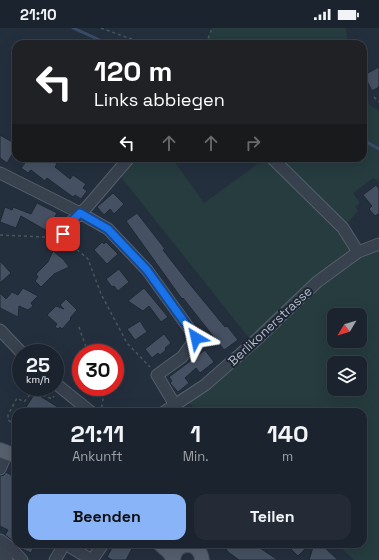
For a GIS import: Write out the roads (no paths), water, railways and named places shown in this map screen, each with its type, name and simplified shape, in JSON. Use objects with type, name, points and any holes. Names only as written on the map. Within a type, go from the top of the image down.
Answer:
[{"type":"main road","points":[[164,548],[173,559]]},
{"type":"main road","points":[[173,559],[176,550],[180,548]]},
{"type":"main road","points":[[192,548],[201,553],[202,560]]},
{"type":"street","points":[[63,234],[71,222],[125,162]]},
{"type":"street","points":[[276,162],[343,228],[358,252]]},
{"type":"street","points":[[0,173],[80,213],[108,229],[147,270],[196,338],[182,357],[157,375],[175,405]]},
{"type":"street","name":"Berlikonerstrasse","points":[[170,408],[205,385],[253,343],[317,282],[358,252],[379,244]]},
{"type":"street","points":[[0,330],[13,344]]},
{"type":"street","points":[[64,391],[86,408]]},
{"type":"street","points":[[0,469],[8,453]]},
{"type":"street","points":[[0,540],[12,549],[22,560]]},
{"type":"street","points":[[55,560],[62,548]]},
{"type":"street","points":[[71,548],[92,560],[100,548]]},
{"type":"street","points":[[0,553],[7,560]]},
{"type":"waterway","points":[[73,28],[100,40]]},
{"type":"waterway","points":[[367,142],[379,149]]}]
